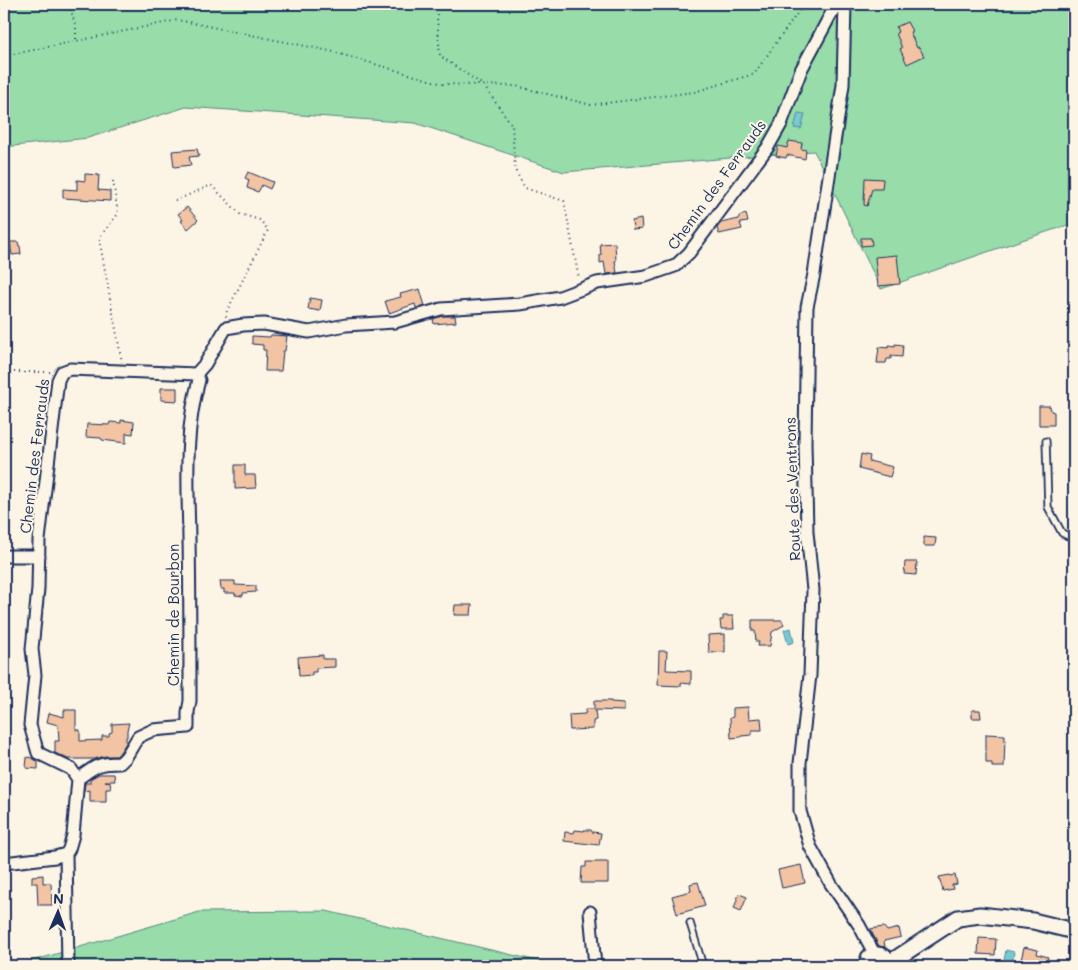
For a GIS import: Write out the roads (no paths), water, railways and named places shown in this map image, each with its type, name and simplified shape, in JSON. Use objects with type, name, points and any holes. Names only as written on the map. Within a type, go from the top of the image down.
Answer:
[{"type":"street","name":"Chemin des Ferrauds","points":[[78,778],[71,769],[38,753],[30,725],[36,675],[32,649],[38,589],[40,530],[58,380],[62,372],[70,369],[196,374],[205,364],[226,328],[264,324],[308,332],[346,325],[395,322],[442,309],[520,304],[560,297],[597,283],[646,276],[675,266],[689,252],[768,147],[781,124],[801,70],[831,14],[839,4]]},
{"type":"street","name":"Route des Ventrons","points":[[845,4],[843,84],[814,274],[806,308],[805,443],[807,532],[813,590],[810,675],[800,763],[800,811],[810,846],[831,884],[859,925],[871,961]]},
{"type":"street","name":"Chemin de Bourbon","points":[[78,778],[96,765],[120,763],[126,757],[138,737],[153,730],[188,727],[190,702],[190,606],[187,450],[194,396],[199,380],[196,374]]},
{"type":"street","points":[[4,556],[39,556]]},
{"type":"street","points":[[68,966],[66,854],[73,835],[78,778]]},
{"type":"street","points":[[4,863],[56,857],[66,854]]},
{"type":"street","points":[[590,912],[596,966]]},
{"type":"street","points":[[871,961],[882,955],[886,957],[889,964],[958,918],[980,915],[1033,921],[1074,931]]},
{"type":"lane","points":[[1046,441],[1048,507],[1062,533],[1074,539]]},
{"type":"lane","points":[[690,923],[703,966]]},
{"type":"water","points":[[798,113],[805,114],[801,129],[794,128]]},
{"type":"water","points":[[791,628],[794,642],[788,644],[784,630]]},
{"type":"water","points":[[1006,950],[1014,952],[1012,966],[1003,965]]}]
